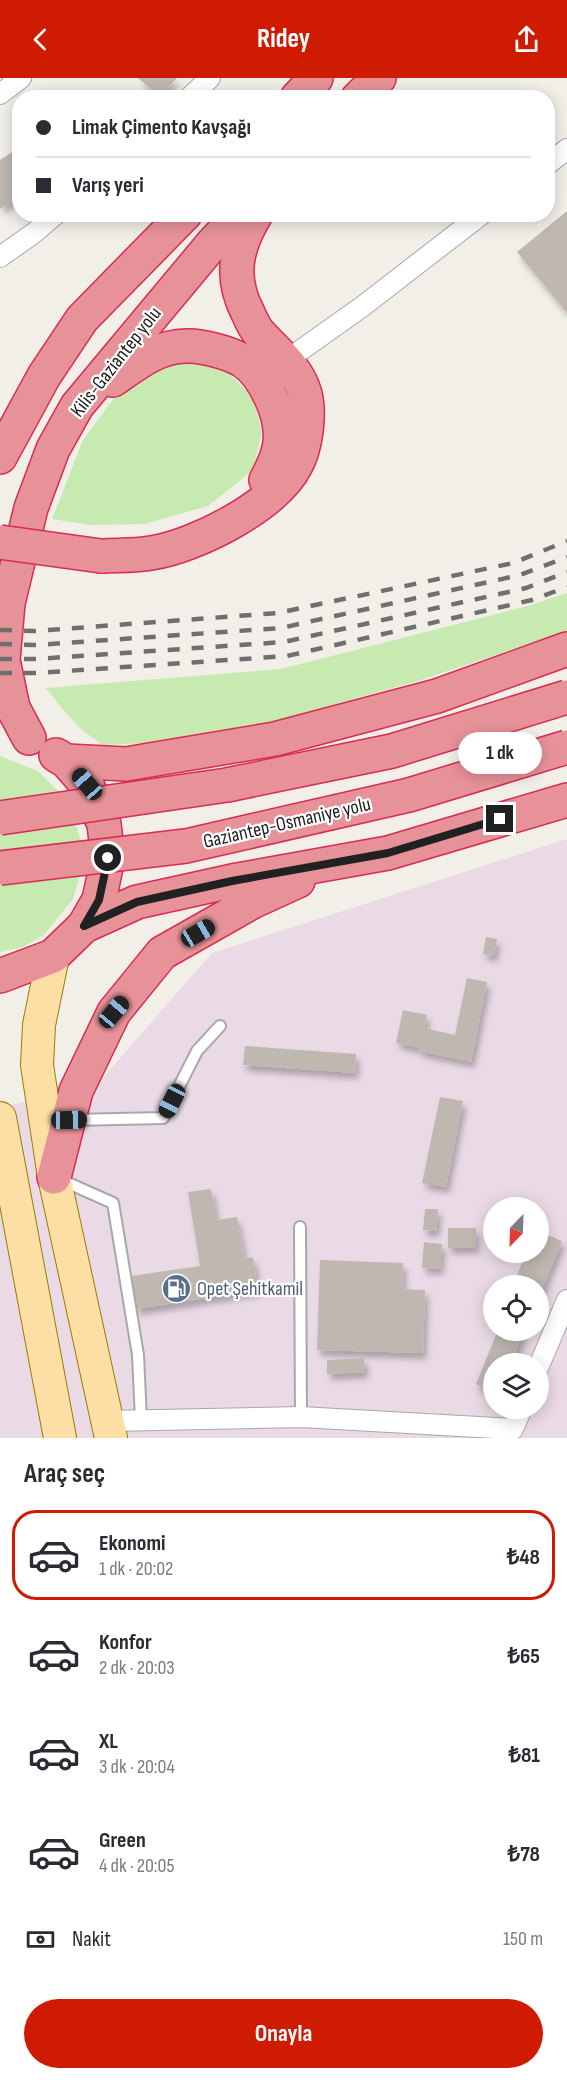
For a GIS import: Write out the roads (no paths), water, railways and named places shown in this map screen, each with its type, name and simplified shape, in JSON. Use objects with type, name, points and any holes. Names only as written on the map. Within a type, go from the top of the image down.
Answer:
[{"type":"highway","points":[[305,90],[316,78]]},
{"type":"highway","points":[[366,90],[379,78]]},
{"type":"highway","points":[[0,418],[82,319],[177,222]]},
{"type":"highway","name":"Kilis-Gaziantep yolu","points":[[14,735],[13,708],[3,660],[8,603],[31,508],[53,449],[77,406],[233,222]]},
{"type":"highway","points":[[0,542],[101,556],[152,553],[197,539],[228,525],[278,489],[297,465],[308,423],[305,393],[287,360],[257,331],[241,300],[236,271],[243,236],[251,222]]},
{"type":"highway","points":[[0,457],[44,376],[82,319]]},
{"type":"highway","points":[[77,406],[150,354],[185,346],[215,350],[243,362],[266,387],[278,414],[280,442],[272,470],[249,511]]},
{"type":"highway","points":[[14,735],[66,760],[126,764],[275,739],[437,696],[567,649]]},
{"type":"highway","points":[[0,818],[226,785],[392,751],[567,697]]},
{"type":"highway","name":"Gaziantep-Osmaniye yolu","points":[[0,868],[186,846],[410,795],[567,747]]},
{"type":"highway","points":[[0,976],[53,956],[84,926],[99,900],[108,858],[104,824],[87,784],[66,760]]},
{"type":"highway","points":[[84,926],[137,902],[232,881],[388,853],[567,800]]},
{"type":"highway","points":[[54,1177],[76,1091],[114,1012],[162,953],[252,902],[344,860]]},
{"type":"main road","points":[[53,956],[39,1025],[37,1065],[54,1177],[110,1429]]},
{"type":"main road","points":[[0,1118],[3,1151],[60,1438]]},
{"type":"street","points":[[0,94],[21,78]]},
{"type":"street","points":[[197,90],[210,78]]},
{"type":"street","points":[[555,158],[567,149]]},
{"type":"street","points":[[0,257],[47,222]]},
{"type":"street","points":[[287,360],[363,306],[472,222]]},
{"type":"street","points":[[544,1353],[567,1300]]},
{"type":"street","points":[[110,1429],[141,1420],[301,1417],[513,1429],[517,1419]]},
{"type":"lane","points":[[69,1120],[163,1118],[197,1051],[220,1026]]},
{"type":"lane","points":[[54,1177],[113,1203],[138,1354],[141,1420]]},
{"type":"lane","points":[[300,1227],[301,1417]]},
{"type":"railway","points":[[0,630],[35,631],[278,613],[513,563],[567,541]]},
{"type":"railway","points":[[0,644],[36,645],[281,628],[520,575],[567,557]]},
{"type":"railway","points":[[0,659],[36,659],[284,642],[526,588],[567,572]]},
{"type":"railway","points":[[0,673],[37,673],[287,656],[532,600],[567,587]]},
{"type":"place","name":"Opet Şehitkamil","points":[[176,1289]]}]
